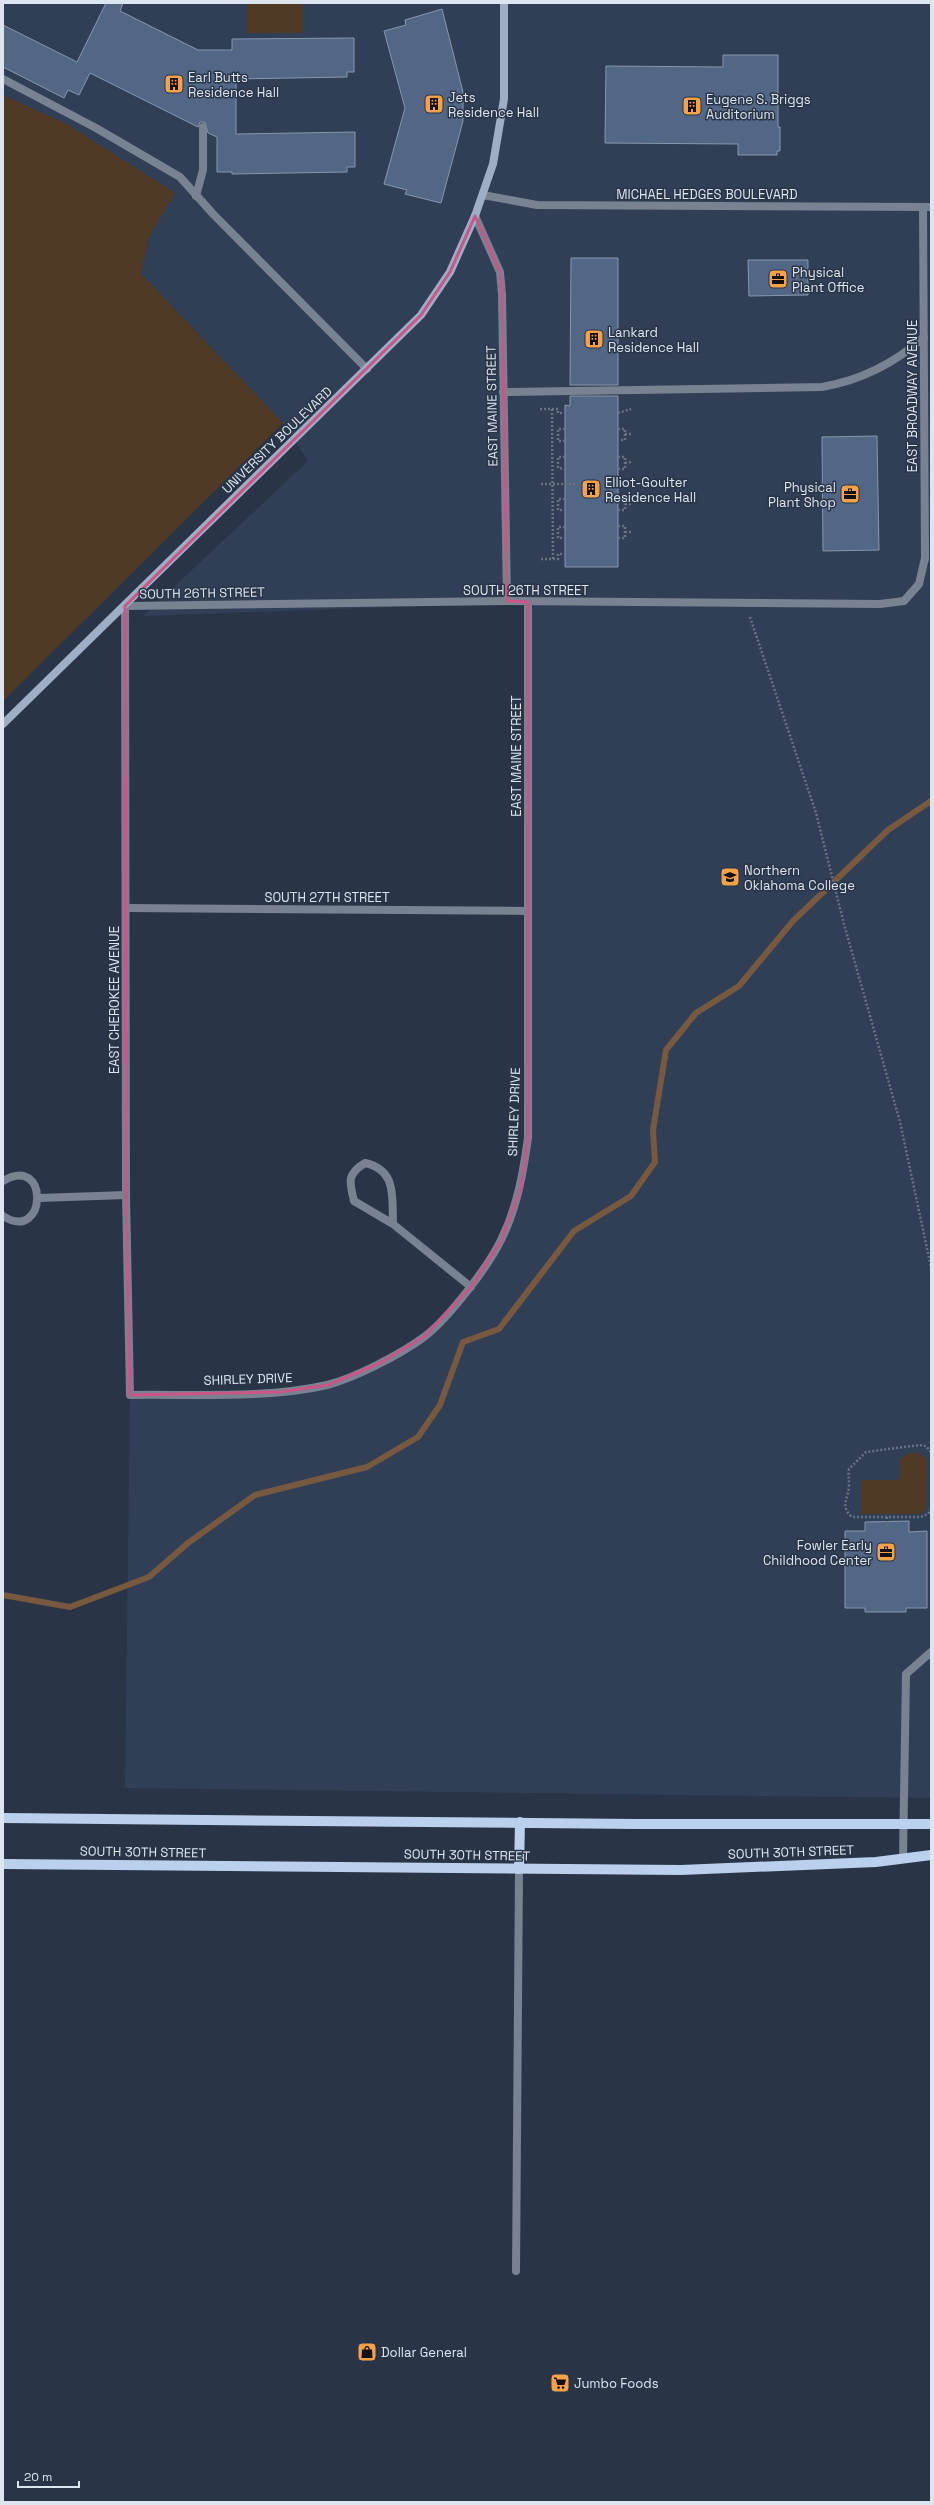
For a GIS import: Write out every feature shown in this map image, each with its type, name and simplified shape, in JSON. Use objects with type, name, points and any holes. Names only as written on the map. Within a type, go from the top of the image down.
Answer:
[{"type":"main road","name":"SOUTH 30TH STREET","points":[[3,1818],[636,1824],[904,1822],[931,1824]]},
{"type":"main road","points":[[519,1869],[520,1822]]},
{"type":"main road","name":"SOUTH 30TH STREET","points":[[3,1864],[682,1870],[876,1862],[931,1855]]},
{"type":"street","name":"UNIVERSITY BOULEVARD","points":[[3,724],[421,315],[450,272],[476,216],[493,164],[504,99],[504,3]]},
{"type":"street","points":[[3,79],[96,128],[180,177],[196,196],[367,369]]},
{"type":"street","points":[[196,196],[203,170],[202,127]]},
{"type":"street","name":"MICHAEL HEDGES BOULEVARD","points":[[483,195],[537,205],[927,207]]},
{"type":"street","name":"EAST BROADWAY AVENUE","points":[[919,584],[925,558],[924,337],[927,207]]},
{"type":"street","name":"EAST MAINE STREET","points":[[476,216],[500,272],[507,601]]},
{"type":"street","points":[[503,392],[822,387],[848,382],[876,371],[908,352],[924,337]]},
{"type":"street","name":"SOUTH 26TH STREET","points":[[125,606],[507,601],[880,604],[904,601],[919,584]]},
{"type":"street","name":"EAST MAINE STREET","points":[[528,602],[528,911]]},
{"type":"street","name":"EAST CHEROKEE AVENUE","points":[[125,606],[126,1195],[130,1395]]},
{"type":"street","name":"SOUTH 27TH STREET","points":[[126,908],[528,911]]},
{"type":"street","name":"SHIRLEY DRIVE","points":[[130,1395],[280,1392],[328,1385],[382,1362],[424,1336],[471,1287],[501,1241],[521,1187],[528,1138],[528,911]]},
{"type":"street","points":[[393,1224],[393,1199],[388,1176],[379,1166],[365,1163],[354,1170],[349,1183],[354,1200],[393,1224],[471,1287]]},
{"type":"street","points":[[3,1181],[10,1177],[28,1179],[34,1184],[39,1198],[34,1213],[27,1218],[20,1220],[8,1219],[3,1216]]},
{"type":"street","points":[[39,1198],[126,1195]]},
{"type":"street","points":[[904,1858],[906,1674],[931,1652]]},
{"type":"street","points":[[516,2271],[519,1869]]},
{"type":"path","points":[[540,409],[558,409],[558,413],[565,413]]},
{"type":"path","points":[[552,409],[553,559]]},
{"type":"path","points":[[618,413],[630,409]]},
{"type":"path","points":[[565,429],[558,429],[558,441],[565,441]]},
{"type":"path","points":[[618,429],[625,429],[625,440],[618,440]]},
{"type":"path","points":[[625,434],[630,434]]},
{"type":"path","points":[[552,435],[558,436]]},
{"type":"path","points":[[565,457],[558,457],[558,468],[565,469]]},
{"type":"path","points":[[618,457],[625,457],[625,469],[618,469]]},
{"type":"path","points":[[625,463],[630,462]]},
{"type":"path","points":[[552,463],[558,463]]},
{"type":"path","points":[[541,484],[575,484]]},
{"type":"path","points":[[607,484],[631,484]]},
{"type":"path","points":[[618,498],[625,498],[625,510],[618,510]]},
{"type":"path","points":[[565,499],[558,499],[558,510],[565,510]]},
{"type":"path","points":[[553,504],[558,504]]},
{"type":"path","points":[[625,504],[631,504]]},
{"type":"path","points":[[618,526],[625,526],[625,538],[618,538]]},
{"type":"path","points":[[565,527],[558,527],[558,538],[565,538]]},
{"type":"path","points":[[553,532],[558,532]]},
{"type":"path","points":[[625,532],[631,532]]},
{"type":"path","points":[[541,559],[558,559],[558,554],[565,554]]},
{"type":"path","points":[[745,603],[802,765],[828,856],[844,924],[900,1122],[931,1267]]},
{"type":"path","points":[[931,1452],[926,1446],[919,1445],[871,1451],[861,1455],[849,1469],[849,1487],[844,1500],[849,1514],[852,1517],[924,1516],[931,1510]]},
{"type":"path","points":[[887,1517],[887,1526]]},
{"type":"highlighted area","points":[[475,216],[500,272],[502,294],[507,601],[528,602],[528,1138],[521,1187],[501,1241],[471,1287],[425,1336],[382,1362],[328,1385],[280,1392],[130,1395],[126,1195],[125,606],[421,315],[450,272]]},
{"type":"shaded area","name":"Northern Oklahoma College","points":[[3,3],[931,3],[931,1798],[125,1788],[130,1395],[280,1392],[328,1385],[382,1362],[425,1336],[471,1287],[501,1241],[521,1187],[528,1138],[528,602],[143,616],[308,461],[283,423],[141,274],[149,236],[174,193],[65,123],[3,95]]},
{"type":"shaded area","points":[[247,3],[303,3],[303,33],[247,33]]},
{"type":"shaded area","points":[[3,95],[65,123],[175,193],[149,236],[141,274],[283,423],[3,701]]},
{"type":"shaded area","points":[[909,1453],[918,1453],[927,1459],[926,1510],[919,1514],[861,1514],[861,1480],[898,1480],[900,1478],[900,1459]]},
{"type":"building","name":"Earl Butts Residence Hall","points":[[106,3],[123,3],[120,11],[198,50],[232,50],[232,39],[354,38],[354,72],[347,72],[347,77],[236,79],[236,134],[355,132],[355,167],[347,167],[347,172],[232,174],[232,172],[217,172],[217,137],[208,133],[205,122],[200,122],[198,127],[90,73],[79,95],[68,90],[64,98],[3,67],[3,25],[77,62]]},
{"type":"building","name":"Jets Residence Hall","points":[[442,9],[463,92],[463,121],[441,203],[405,194],[407,190],[384,184],[405,108],[384,31],[406,25],[405,20]]},
{"type":"building","name":"Eugene S. Briggs Auditorium","points":[[723,55],[778,55],[778,127],[780,127],[780,151],[777,151],[777,155],[738,155],[738,144],[605,143],[606,66],[723,67]]},
{"type":"building","name":"Lankard Residence Hall","points":[[571,258],[618,258],[618,385],[570,385]]},
{"type":"building","name":"Physical Plant Office","points":[[748,260],[808,260],[808,295],[749,296]]},
{"type":"building","name":"Elliot-Goulter Residence Hall","points":[[570,396],[618,396],[618,567],[565,567],[565,405],[570,406]]},
{"type":"building","name":"Physical Plant Shop","points":[[877,436],[879,550],[823,551],[822,437]]},
{"type":"building","name":"Fowler Early Childhood Center","points":[[909,1521],[909,1532],[927,1531],[927,1608],[906,1608],[906,1612],[865,1612],[865,1608],[845,1608],[845,1531],[865,1531],[865,1522]]},
{"type":"waterway","points":[[3,1595],[70,1607],[149,1577],[188,1543],[255,1495],[367,1467],[418,1437],[440,1405],[463,1342],[499,1329],[574,1231],[631,1196],[655,1162],[653,1130],[666,1050],[696,1013],[739,986],[793,921],[888,830],[931,801]]},
{"type":"place","name":"Earl Butts Residence Hall","points":[[174,84]]},
{"type":"place","name":"Jets Residence Hall","points":[[434,104]]},
{"type":"place","name":"Eugene S. Briggs Auditorium","points":[[692,106]]},
{"type":"place","name":"Physical Plant Office","points":[[778,279]]},
{"type":"place","name":"Lankard Residence Hall","points":[[594,339]]},
{"type":"place","name":"Elliot-Goulter Residence Hall","points":[[591,489]]},
{"type":"place","name":"Physical Plant Shop","points":[[850,494]]},
{"type":"place","name":"Northern Oklahoma College","points":[[730,877]]},
{"type":"place","name":"Fowler Early Childhood Center","points":[[886,1552]]},
{"type":"place","name":"Dollar General","points":[[367,2352]]},
{"type":"place","name":"Jumbo Foods","points":[[560,2383]]}]
